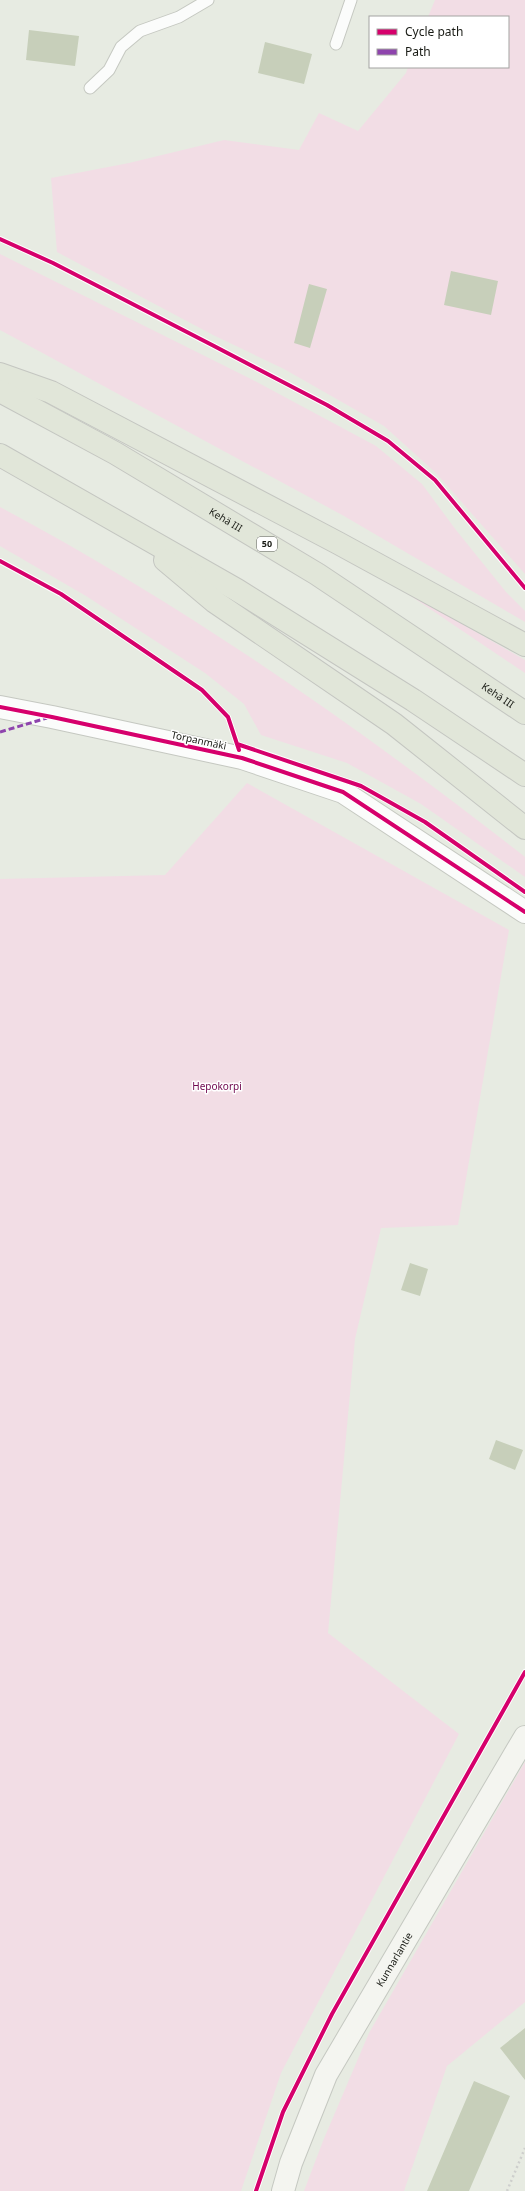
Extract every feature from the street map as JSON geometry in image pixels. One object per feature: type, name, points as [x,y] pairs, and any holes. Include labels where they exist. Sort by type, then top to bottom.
[{"type":"highway","points":[[0,374],[51,392],[338,543],[525,645]]},
{"type":"highway","name":"Kehä III","points":[[0,391],[115,453],[317,574],[525,712]]},
{"type":"highway","points":[[0,455],[118,521],[258,603],[413,700],[525,774]]},
{"type":"highway","points":[[118,521],[215,602],[394,724],[525,828]]},
{"type":"main road","name":"Kunnarlantie","points":[[283,2191],[291,2163],[326,2075],[525,1737]]},
{"type":"street","name":"Torpanmäki","points":[[0,707],[242,758],[343,792],[525,912]]},
{"type":"lane","points":[[90,88],[108,70],[121,47],[140,31],[179,17],[208,0]]},
{"type":"lane","points":[[336,44],[351,0]]},
{"type":"path","points":[[507,2191],[525,2148]]},
{"type":"green space","points":[[435,0],[525,0],[525,574],[436,473],[384,426],[284,369],[213,335],[57,252],[51,178],[129,163],[224,140],[299,150],[319,113],[358,131],[406,73],[408,68],[509,68],[509,16],[428,16]]},
{"type":"green space","points":[[0,254],[251,379],[376,446],[422,484],[456,530],[506,592],[525,611],[525,622],[344,516],[0,330]]},
{"type":"green space","points":[[0,507],[137,585],[204,627],[335,716],[400,762],[525,857],[525,877],[421,804],[347,763],[261,735],[244,704],[205,673],[86,596],[0,546]]},
{"type":"green space","points":[[396,586],[525,660],[525,673]]},
{"type":"green space","name":"Hepokorpi","points":[[247,783],[509,930],[458,1225],[381,1228],[355,1339],[328,1633],[459,1734],[281,2073],[241,2191],[0,2191],[0,879],[165,875]]},
{"type":"green space","points":[[525,1762],[525,2002],[447,2066],[404,2191],[304,2191],[323,2141],[369,2033]]},
{"type":"building","points":[[29,30],[79,36],[75,66],[26,60]]},
{"type":"building","points":[[265,42],[312,54],[304,84],[258,73]]},
{"type":"building","points":[[451,271],[498,281],[491,315],[444,305]]},
{"type":"building","points":[[309,284],[327,289],[310,348],[294,343]]},
{"type":"building","points":[[410,1263],[428,1269],[420,1296],[401,1290]]},
{"type":"building","points":[[496,1440],[523,1450],[515,1470],[489,1459]]},
{"type":"building","points":[[525,2028],[525,2080],[500,2048]]},
{"type":"building","points":[[474,2081],[510,2096],[469,2191],[427,2191]]},
{"type":"marked path","points":[[0,732],[47,718]]},
{"type":"cycle path","points":[[0,239],[53,263],[214,346],[327,405],[388,441],[435,480],[525,588]]},
{"type":"cycle path","points":[[0,561],[61,594],[202,690],[228,717],[239,750]]},
{"type":"cycle path","points":[[0,707],[242,758],[343,792],[525,912]]},
{"type":"cycle path","points":[[237,744],[361,786],[425,822],[525,892]]},
{"type":"cycle path","points":[[256,2191],[283,2112],[332,2014],[525,1672]]}]
